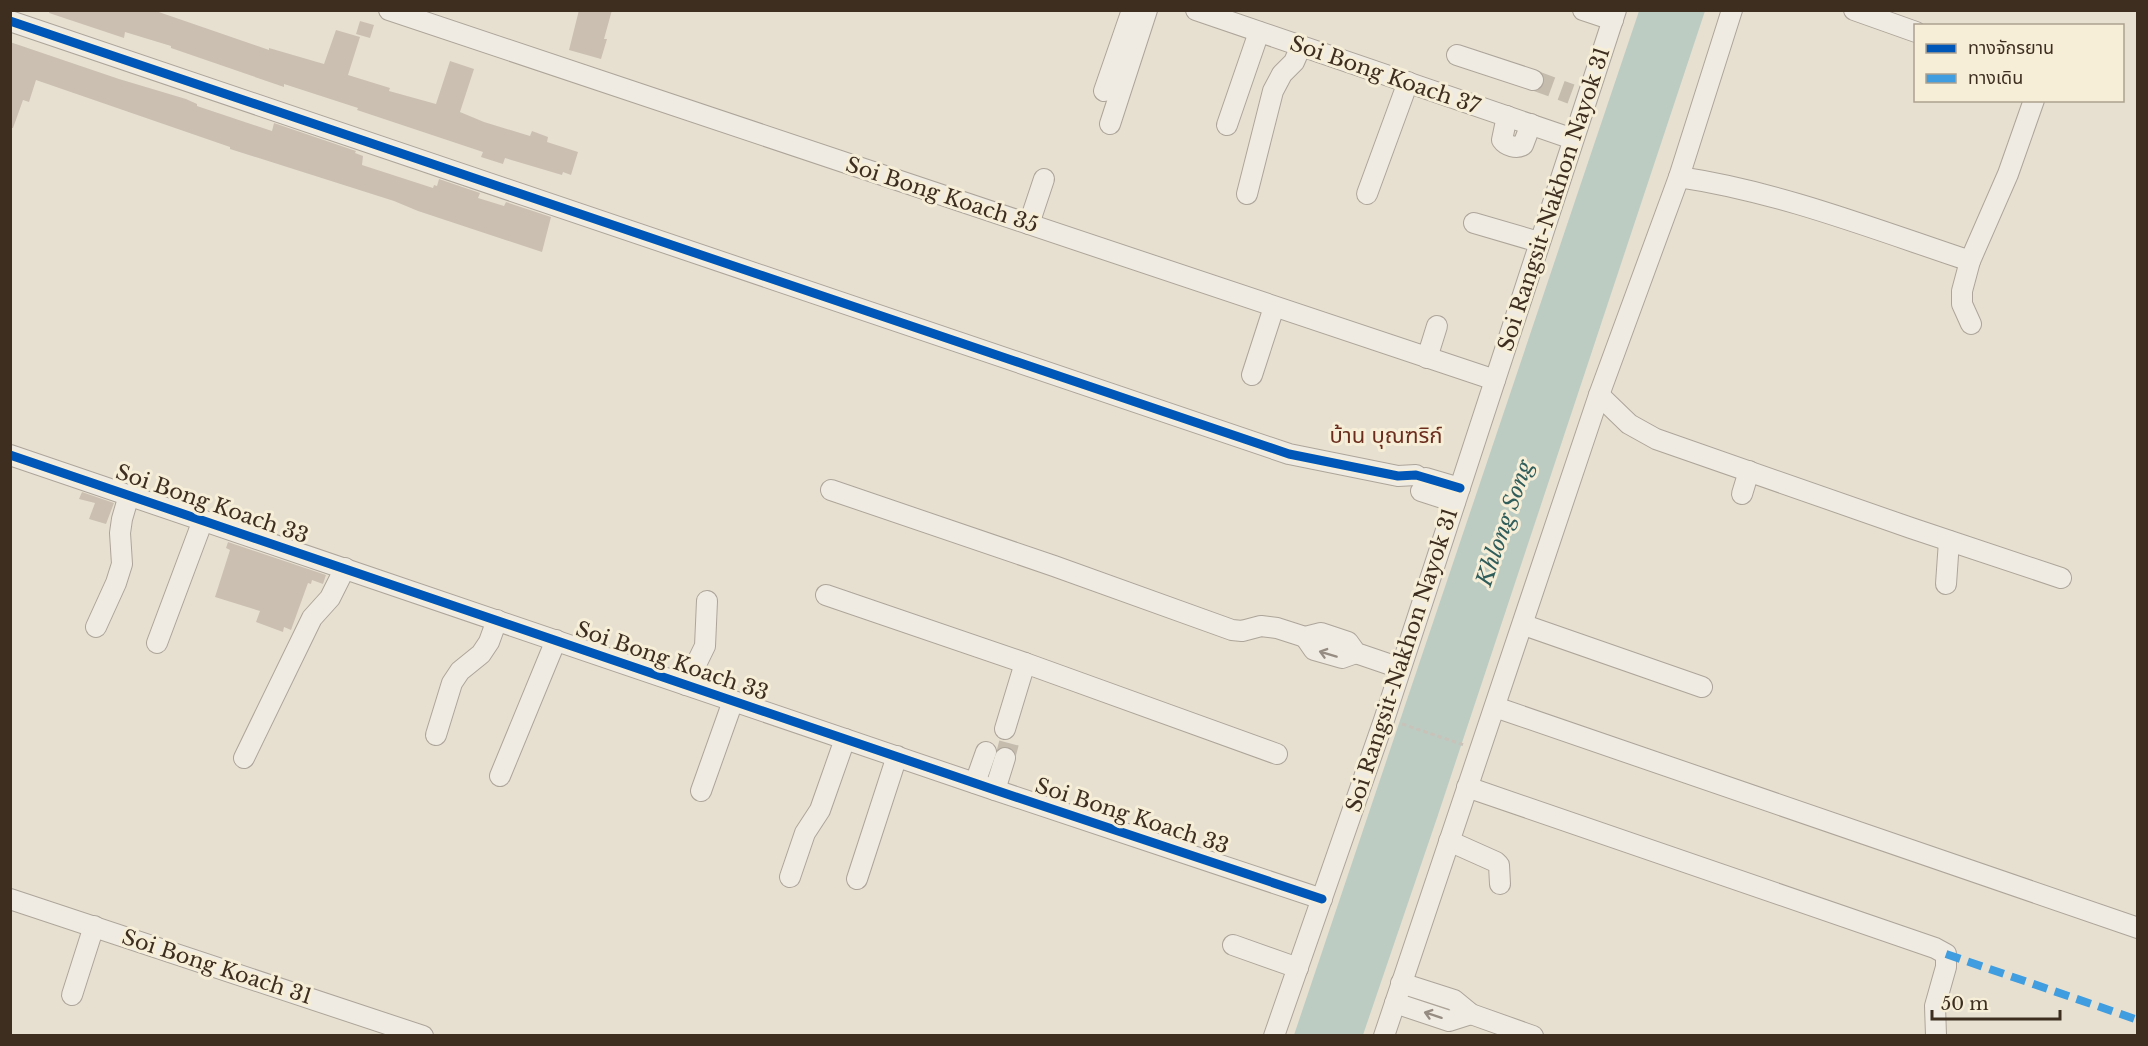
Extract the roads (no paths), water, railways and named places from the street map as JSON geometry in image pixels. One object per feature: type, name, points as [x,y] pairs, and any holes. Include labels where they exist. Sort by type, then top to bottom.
[{"type":"street","name":"Soi Bong Koach 35","points":[[389,10],[1495,380]]},
{"type":"street","points":[[1104,91],[1132,10]]},
{"type":"street","points":[[1110,124],[1147,10]]},
{"type":"street","name":"Soi Bong Koach 37","points":[[1196,10],[1573,139]]},
{"type":"street","points":[[1583,10],[1614,15]]},
{"type":"street","points":[[1384,1035],[1524,625],[1599,395],[1679,177],[1732,10]]},
{"type":"street","points":[[1854,10],[1914,31]]},
{"type":"street","name":"Soi Rangsit-Nakhon Nayok 31","points":[[1274,1035],[1400,668],[1495,380],[1573,139],[1579,97],[1614,15]]},
{"type":"street","points":[[10,21],[1288,454],[1415,482],[1457,495]]},
{"type":"street","points":[[1227,125],[1259,32]]},
{"type":"street","points":[[1247,194],[1273,91],[1282,74],[1294,62],[1301,46]]},
{"type":"street","points":[[1457,55],[1533,80]]},
{"type":"street","points":[[1367,194],[1408,82]]},
{"type":"street","points":[[1971,324],[1962,304],[1962,291],[1970,261],[2008,174],[2033,102]]},
{"type":"street","points":[[1508,116],[1502,140],[1514,147],[1523,145],[1531,124]]},
{"type":"street","points":[[1679,177],[1777,197],[1970,261]]},
{"type":"street","points":[[1029,224],[1044,179]]},
{"type":"street","points":[[1474,223],[1539,242]]},
{"type":"street","points":[[1252,375],[1274,306]]},
{"type":"street","points":[[1427,358],[1437,326]]},
{"type":"street","points":[[1599,395],[1629,424],[1656,439],[2061,578]]},
{"type":"street","name":"Soi Bong Koach 33","points":[[10,455],[1322,899]]},
{"type":"street","points":[[1742,494],[1749,471]]},
{"type":"street","points":[[831,490],[1232,630],[1277,628],[1305,637],[1321,633],[1347,642],[1356,653],[1400,668]]},
{"type":"street","points":[[96,627],[122,564],[121,526],[129,495]]},
{"type":"street","points":[[157,643],[203,520]]},
{"type":"street","points":[[1946,584],[1948,541]]},
{"type":"street","points":[[244,758],[312,618],[330,598],[345,568]]},
{"type":"street","points":[[826,595],[1025,663],[1277,754]]},
{"type":"street","points":[[686,685],[705,646],[707,601]]},
{"type":"street","points":[[436,735],[452,683],[460,671],[481,654],[489,642],[497,620]]},
{"type":"street","points":[[1524,625],[1702,687]]},
{"type":"street","points":[[500,776],[556,640]]},
{"type":"street","points":[[995,790],[999,744],[1025,663]]},
{"type":"street","points":[[701,791],[733,701]]},
{"type":"street","points":[[1495,707],[2138,928]]},
{"type":"street","points":[[790,877],[805,833],[820,810],[845,739]]},
{"type":"street","points":[[975,783],[999,744]]},
{"type":"street","points":[[857,879],[897,756]]},
{"type":"street","points":[[1467,787],[1935,948],[1946,954],[1946,967],[1935,1006],[1936,1035]]},
{"type":"street","points":[[1449,841],[1496,862],[1499,866],[1500,884]]},
{"type":"street","name":"Soi Bong Koach 31","points":[[10,899],[423,1035]]},
{"type":"street","points":[[72,995],[94,926]]},
{"type":"street","points":[[1233,945],[1298,968]]},
{"type":"street","points":[[1401,983],[1454,1000],[1471,1014],[1533,1035]]},
{"type":"street","points":[[1395,1003],[1449,1021],[1471,1014]]},
{"type":"water","name":"Khlong Song","points":[[1639,11],[1705,11],[1438,815],[1363,1035],[1294,1035]]},
{"type":"tunnel","points":[[1533,80],[1571,94]]},
{"type":"tunnel","points":[[1005,758],[1009,743]]},
{"type":"district","name":"บ้าน บุณฑริก์","points":[[1386,435]]}]
